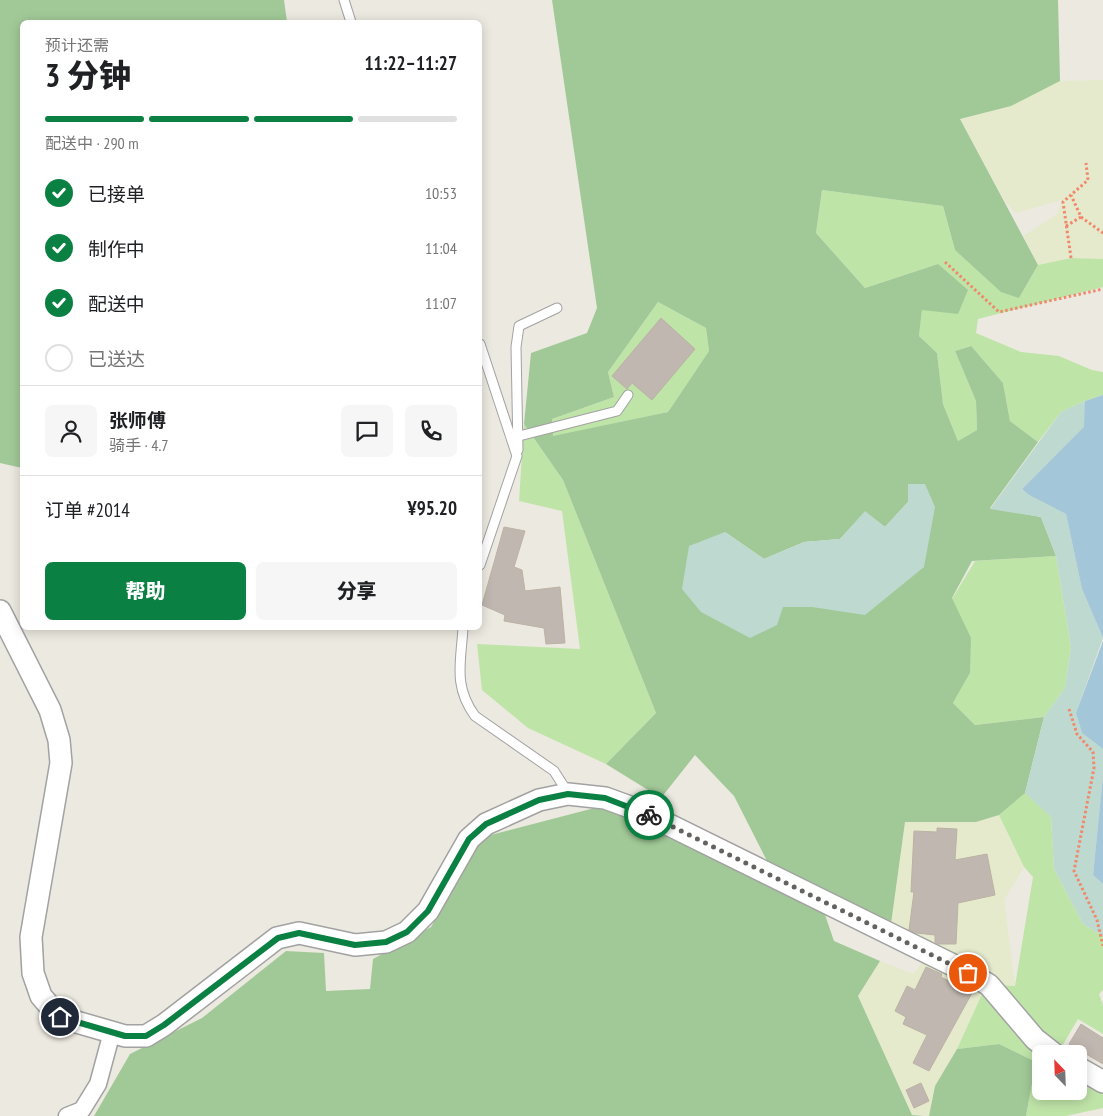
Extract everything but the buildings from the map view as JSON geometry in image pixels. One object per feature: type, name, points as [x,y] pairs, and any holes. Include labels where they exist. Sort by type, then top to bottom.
[{"type":"street","points":[[1,617],[50,710],[59,740],[61,764],[31,937],[33,974],[41,996],[60,1017],[125,1036],[146,1036],[164,1025],[278,938],[299,933],[355,945],[386,942],[407,932],[428,911],[469,839],[486,824],[539,800],[568,794],[605,798],[642,811],[968,973],[989,985],[1035,1039],[1043,1045]]},
{"type":"street","points":[[67,1116],[82,1110],[98,1084],[112,1032]]},
{"type":"street","points":[[1088,1073],[1103,1082]]},
{"type":"lane","points":[[344,0],[350,20]]},
{"type":"lane","points":[[482,559],[518,456],[516,347],[519,326],[557,308]]},
{"type":"lane","points":[[482,350],[518,456]]},
{"type":"lane","points":[[519,436],[617,411],[628,395]]},
{"type":"lane","points":[[463,630],[460,677],[463,695],[469,708],[475,716],[554,771],[568,794]]},
{"type":"path","points":[[1071,258],[1063,202],[1088,180],[1086,163]]},
{"type":"path","points":[[1071,195],[1081,217],[1103,233]]},
{"type":"path","points":[[1066,226],[1081,217]]},
{"type":"path","points":[[945,262],[999,312],[1103,289]]},
{"type":"path","points":[[1069,709],[1077,734],[1093,752],[1094,768],[1074,871],[1097,920],[1103,946]]},
{"type":"green space","points":[[0,0],[284,0],[287,20],[20,20],[20,468],[0,463]]},
{"type":"green space","points":[[552,0],[1058,0],[1060,81],[1011,106],[960,119],[1038,265],[1019,298],[1001,292],[955,250],[943,206],[822,190],[816,233],[865,288],[938,264],[968,290],[958,314],[922,310],[919,336],[937,353],[943,404],[958,441],[977,430],[976,401],[955,351],[971,346],[1003,383],[1010,421],[1038,442],[990,508],[1041,517],[1056,556],[972,561],[952,598],[971,638],[970,673],[953,703],[975,725],[1044,717],[1025,793],[999,815],[976,822],[905,822],[891,924],[767,861],[734,796],[695,755],[661,798],[606,764],[656,713],[563,480],[524,424],[531,353],[587,333],[597,308]],"holes":[[[658,302],[706,328],[709,351],[668,412],[553,436],[552,419],[614,397],[608,372]],[[908,484],[924,567],[812,607],[783,607],[725,532],[764,559],[804,542],[840,539],[865,512],[885,527],[908,502]]]},
{"type":"green space","points":[[1103,80],[1103,259],[1071,258],[1038,265],[1023,236],[1057,214],[1062,200],[1016,213],[1006,203],[960,119],[1011,106],[1060,81]]},
{"type":"green space","points":[[822,190],[943,206],[955,250],[1019,298],[1038,265],[1071,258],[1103,259],[1103,287],[978,319],[976,333],[1021,352],[1059,356],[1092,370],[1103,372],[1103,395],[1061,412],[1038,442],[1010,421],[1003,383],[970,346],[955,351],[976,401],[977,430],[958,441],[943,404],[937,353],[919,336],[922,310],[938,264],[865,288],[816,233]]},
{"type":"green space","points":[[658,302],[706,328],[709,351],[668,412],[553,437],[552,419],[614,397],[608,372]]},
{"type":"green space","points":[[524,424],[563,480],[656,713],[606,764],[528,728],[482,690],[477,644],[580,649],[562,511],[519,501]]},
{"type":"green space","points":[[1056,556],[1071,647],[1065,688],[1044,717],[975,725],[953,703],[970,673],[952,599],[975,561]]},
{"type":"green space","points":[[1025,792],[1051,817],[1054,869],[1083,924],[1103,936],[1103,990],[1099,994],[1103,1005],[1103,1034],[1078,1019],[1063,1045],[1058,1045],[996,985],[1015,986],[1033,877],[1024,867],[999,815]]},
{"type":"green space","points":[[606,805],[823,909],[834,941],[880,961],[858,996],[912,1115],[924,1116],[94,1116],[130,1054],[202,1018],[286,951],[324,953],[326,991],[370,989],[373,959],[431,927],[483,837]]},
{"type":"green space","points":[[999,815],[1024,867],[1004,900],[1015,986],[996,985],[891,924],[905,822],[976,822]]},
{"type":"green space","points":[[880,961],[914,974],[923,961],[983,992],[957,1049],[935,1086],[929,1116],[912,1115],[858,996]]},
{"type":"green space","points":[[983,992],[995,1001],[1032,1046],[1032,1060],[999,1044],[957,1049]]},
{"type":"green space","points":[[999,1044],[1032,1060],[1032,1084],[1026,1116],[929,1116],[935,1086],[957,1049]]},
{"type":"green space","points":[[1032,1084],[1032,1100],[1088,1100],[1088,1084],[1103,1093],[1103,1108],[1066,1116],[1026,1116]]},
{"type":"shaded area","points":[[1103,395],[1103,638],[1082,589],[1066,514],[1029,495],[1022,489],[1084,427],[1085,401]]},
{"type":"shaded area","points":[[1085,401],[1085,427],[1022,489],[1029,495],[1066,514],[1082,589],[1103,638],[1076,713],[1082,733],[1103,749],[1103,775],[1093,875],[1103,884],[1103,936],[1083,924],[1054,869],[1051,817],[1025,793],[1044,717],[1065,688],[1071,647],[1056,556],[1041,517],[990,509],[1061,412]]},
{"type":"shaded area","points":[[908,484],[925,484],[935,507],[924,567],[865,615],[812,607],[783,607],[777,625],[750,638],[701,612],[682,589],[689,546],[725,532],[764,559],[804,542],[840,539],[865,511],[885,527],[908,502]]},
{"type":"shaded area","points":[[1103,641],[1103,749],[1082,733],[1076,713]]},
{"type":"shaded area","points":[[1103,775],[1103,884],[1093,875]]},
{"type":"way so far","points":[[649,815],[968,973]]},
{"type":"route","points":[[60,1017],[125,1036],[146,1036],[164,1025],[278,938],[299,933],[355,945],[386,942],[407,932],[428,911],[469,839],[486,824],[539,800],[568,794],[605,798],[649,815]]}]
